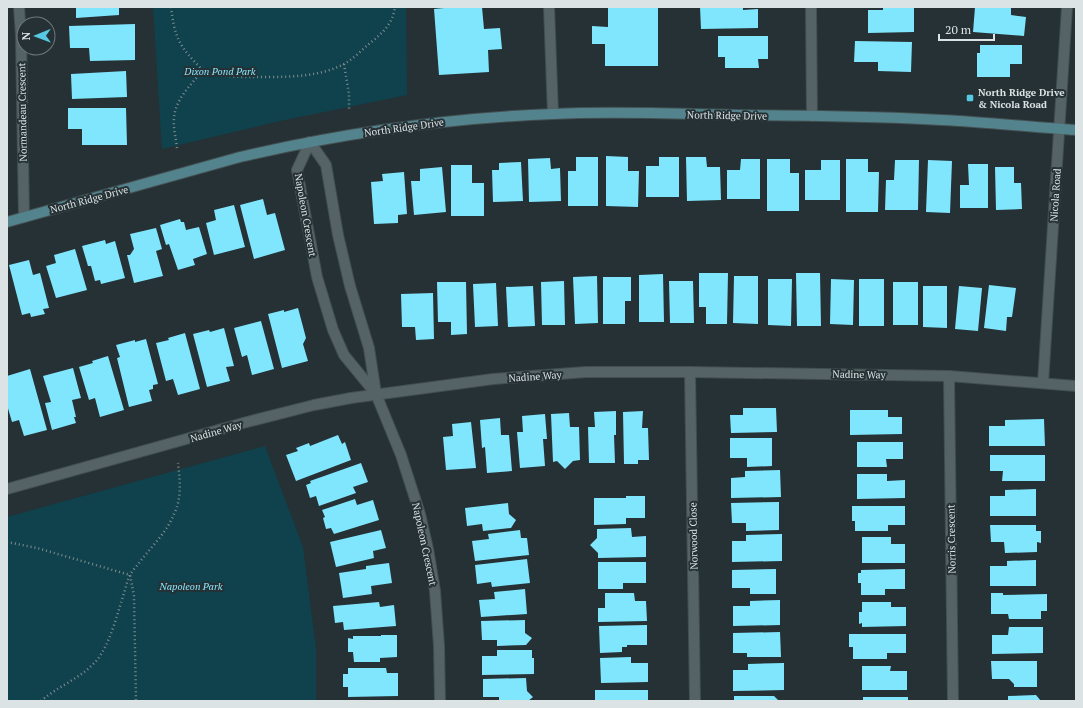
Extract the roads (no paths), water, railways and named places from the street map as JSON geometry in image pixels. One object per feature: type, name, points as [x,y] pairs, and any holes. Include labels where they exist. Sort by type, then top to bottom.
[{"type":"street","name":"Normandeau Crescent","points":[[19,7],[21,36],[24,217]]},
{"type":"street","points":[[549,7],[553,114]]},
{"type":"street","points":[[811,7],[812,116]]},
{"type":"street","name":"Nicola Road","points":[[1043,383],[1067,7]]},
{"type":"street","name":"North Ridge Drive","points":[[7,222],[240,157],[310,142],[426,123],[553,114],[602,113],[812,116],[941,120],[1076,130]]},
{"type":"street","name":"Napoleon Crescent","points":[[310,142],[297,170],[317,276],[333,330],[344,354],[376,394]]},
{"type":"street","name":"Napoleon Crescent","points":[[310,142],[326,165],[338,236],[350,286],[369,348],[376,394],[410,479],[420,514],[428,549],[438,619],[440,701]]},
{"type":"street","name":"Nadine Way","points":[[7,489],[247,422],[314,405],[376,394],[493,379],[586,372],[690,372],[949,376],[1076,386]]},
{"type":"street","name":"Norwood Close","points":[[690,372],[695,701]]},
{"type":"street","name":"Norris Crescent","points":[[949,376],[953,701]]},
{"type":"place","name":"North Ridge Drive & Nicola Road","points":[[970,98]]},
{"type":"park label","name":"Dixon Pond Park","points":[[220,71]]},
{"type":"park label","name":"Napoleon Park","points":[[191,586]]}]
